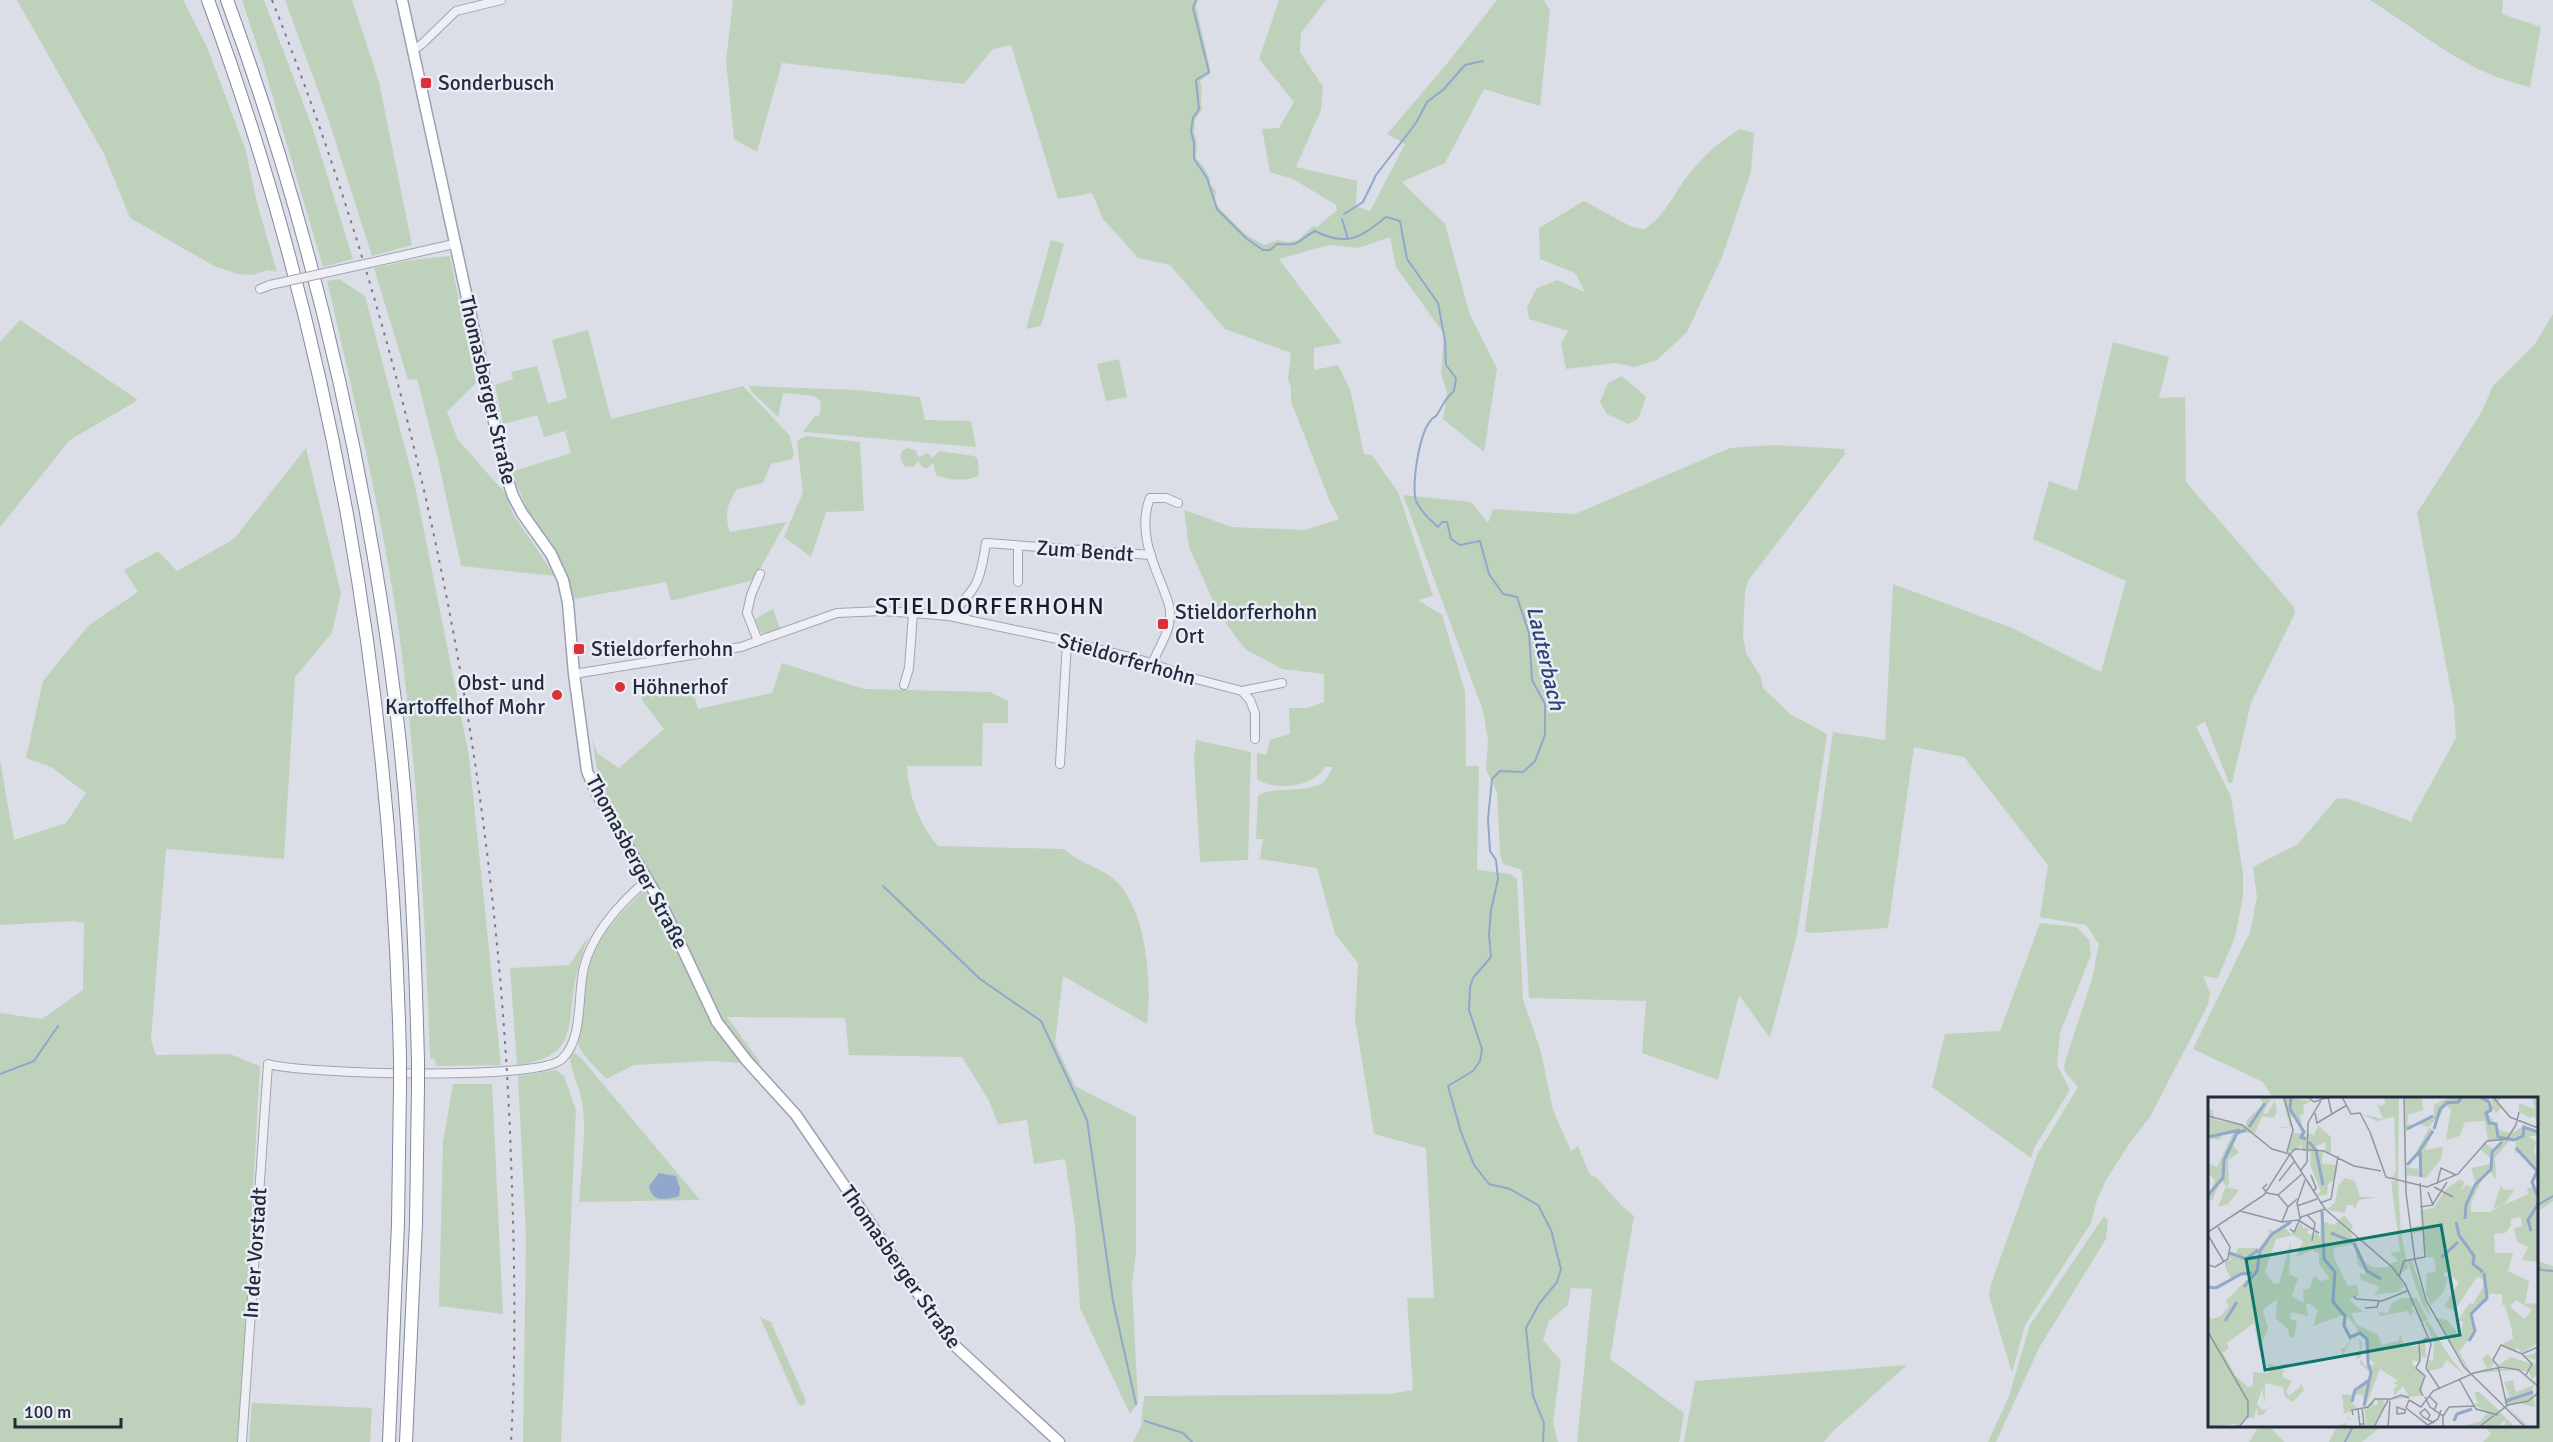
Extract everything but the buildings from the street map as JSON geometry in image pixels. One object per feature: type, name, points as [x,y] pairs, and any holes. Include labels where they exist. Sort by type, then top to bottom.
[{"type":"highway","points":[[208,0],[261,158],[321,380],[350,526],[378,711],[388,806],[398,978],[400,1059],[398,1223],[389,1442]]},
{"type":"highway","points":[[227,0],[279,154],[315,282],[368,522],[390,664],[405,803],[413,913],[418,1061],[416,1223],[406,1442]]},
{"type":"main road","name":"Thomasberger Straße","points":[[402,0],[487,395],[511,490],[522,513],[550,554],[563,580],[568,603],[574,674],[587,771],[596,792],[647,880],[683,948],[717,1022],[730,1041],[796,1115],[952,1343],[1059,1442]]},
{"type":"street","points":[[413,50],[456,11],[501,0]]},
{"type":"street","points":[[260,289],[454,244]]},
{"type":"street","points":[[1152,664],[1170,617],[1170,608],[1143,526],[1144,512],[1150,498],[1166,498],[1178,503]]},
{"type":"street","name":"Zum Bendt","points":[[949,616],[973,592],[978,583],[986,543],[1151,555]]},
{"type":"street","name":"Zum Bendt","points":[[1018,546],[1018,582]]},
{"type":"street","points":[[758,641],[747,613],[751,595],[760,574]]},
{"type":"street","name":"Stieldorferhohn","points":[[574,674],[741,647],[837,613],[881,611],[949,616],[1067,641],[1242,691]]},
{"type":"street","points":[[904,685],[909,668],[913,613]]},
{"type":"street","points":[[1060,764],[1067,641]]},
{"type":"street","points":[[1242,691],[1282,683]]},
{"type":"street","points":[[1242,691],[1250,700],[1255,713],[1255,739]]},
{"type":"street","name":"In der Vorstadt","points":[[243,1442],[267,1064],[298,1068],[430,1074],[549,1067],[561,1060],[572,1044],[584,968],[590,948],[600,930],[633,892],[647,880]]},
{"type":"green space","points":[[17,0],[183,0],[207,47],[246,151],[257,203],[277,272],[267,270],[253,275],[238,274],[214,266],[130,218],[104,154]]},
{"type":"green space","points":[[242,0],[264,0],[313,129],[353,259],[323,267]]},
{"type":"green space","points":[[285,0],[352,0],[379,82],[412,245],[372,256],[326,112]]},
{"type":"green space","points":[[733,0],[1199,0],[1196,6],[1211,73],[1200,81],[1202,109],[1195,120],[1196,158],[1204,167],[1210,178],[1210,184],[1216,191],[1215,201],[1219,208],[1245,234],[1264,245],[1277,240],[1289,242],[1298,240],[1313,226],[1317,227],[1337,210],[1336,205],[1293,179],[1270,172],[1262,129],[1279,128],[1294,102],[1259,59],[1279,0],[1326,0],[1301,33],[1300,52],[1323,87],[1321,110],[1296,167],[1357,181],[1356,206],[1370,211],[1405,144],[1387,134],[1497,0],[1544,0],[1550,11],[1540,106],[1484,89],[1445,163],[1402,182],[1445,224],[1470,315],[1497,369],[1484,452],[1443,419],[1447,393],[1441,373],[1444,334],[1396,267],[1390,237],[1359,248],[1329,245],[1279,259],[1342,343],[1314,348],[1314,370],[1338,365],[1350,389],[1364,454],[1372,455],[1398,492],[1433,596],[1418,600],[1442,615],[1465,691],[1466,766],[1479,766],[1477,870],[1511,874],[1517,879],[1523,999],[1541,1052],[1553,1110],[1571,1151],[1578,1146],[1590,1175],[1596,1177],[1634,1216],[1610,1359],[1684,1413],[1679,1442],[1577,1442],[1592,1289],[1571,1288],[1568,1305],[1549,1321],[1543,1340],[1561,1361],[1553,1423],[1558,1442],[1133,1442],[1141,1426],[1144,1396],[1390,1394],[1413,1390],[1407,1298],[1434,1298],[1426,1148],[1374,1134],[1355,1019],[1358,963],[1335,934],[1317,868],[1260,859],[1263,839],[1256,839],[1258,796],[1272,791],[1306,788],[1322,783],[1333,767],[1325,767],[1312,779],[1294,785],[1274,785],[1257,779],[1257,753],[1266,755],[1270,740],[1290,734],[1289,708],[1307,708],[1324,702],[1324,674],[1282,669],[1245,649],[1219,614],[1189,547],[1184,510],[1232,527],[1305,530],[1339,519],[1291,401],[1288,379],[1291,353],[1225,329],[1170,265],[1138,258],[1103,219],[1092,193],[1058,199],[1011,45],[993,49],[964,84],[782,63],[757,152],[734,139],[726,60]]},
{"type":"green space","points":[[2370,0],[2503,0],[2502,14],[2541,27],[2530,87],[2507,81],[2465,62]]},
{"type":"green space","points":[[1740,129],[1754,133],[1751,172],[1722,257],[1687,332],[1657,360],[1635,367],[1616,363],[1566,369],[1561,344],[1568,331],[1529,319],[1527,307],[1537,288],[1557,280],[1585,292],[1575,273],[1540,259],[1539,228],[1584,201],[1632,227],[1645,229],[1659,217],[1684,180],[1701,160],[1719,143]]},
{"type":"green space","points":[[1051,240],[1064,244],[1041,326],[1026,329]]},
{"type":"green space","points":[[450,256],[476,383],[447,412],[458,440],[505,493],[513,514],[555,576],[461,566],[439,464],[417,379],[408,380],[374,268],[412,260]]},
{"type":"green space","points":[[339,279],[365,296],[415,486],[469,756],[501,1065],[436,1066],[435,1060],[430,1058],[420,845],[406,685],[376,500],[327,281]]},
{"type":"green space","points":[[2553,314],[2553,1201],[2538,1211],[2538,1097],[2272,1097],[2263,1082],[2193,1049],[2250,932],[2257,897],[2253,867],[2298,844],[2336,799],[2346,798],[2413,822],[2412,818],[2456,738],[2454,707],[2417,513],[2481,413],[2493,386],[2535,344]]},
{"type":"green space","points":[[20,320],[138,400],[70,440],[0,527],[0,342]]},
{"type":"green space","points":[[588,330],[611,419],[743,386],[790,436],[794,454],[792,459],[771,464],[763,483],[737,489],[727,510],[730,532],[786,522],[754,580],[671,601],[666,582],[574,599],[557,554],[529,513],[511,472],[571,453],[565,432],[573,429],[544,437],[537,415],[503,424],[495,385],[513,379],[511,372],[537,366],[548,404],[567,398],[552,340]]},
{"type":"green space","points":[[2113,342],[2169,357],[2159,398],[2185,397],[2186,482],[2294,607],[2295,613],[2251,703],[2232,783],[2229,783],[2205,722],[2196,726],[2231,797],[2243,873],[2243,896],[2235,937],[2218,978],[2203,976],[2210,993],[2208,1005],[2150,1117],[2131,1141],[2106,1180],[2097,1200],[2091,1223],[2025,1325],[2012,1373],[1989,1296],[1991,1284],[2038,1153],[2078,1087],[2065,1072],[2064,1065],[2092,979],[2099,944],[2086,925],[2040,917],[2048,865],[1964,757],[1914,747],[1888,928],[1813,933],[1805,932],[1805,927],[1833,732],[1885,740],[1893,584],[2012,628],[2101,672],[2126,581],[2033,539],[2049,481],[2077,491]]},
{"type":"green space","points":[[1119,359],[1127,397],[1106,401],[1097,364]]},
{"type":"green space","points":[[1622,376],[1646,397],[1638,419],[1628,424],[1607,414],[1600,402],[1608,383]]},
{"type":"green space","points":[[749,386],[857,390],[920,397],[925,420],[971,421],[976,447],[803,432],[814,417],[820,415],[821,402],[815,396],[783,393],[778,417],[752,392]]},
{"type":"green space","points":[[806,436],[860,442],[864,511],[826,512],[811,557],[784,537],[803,492],[797,443]]},
{"type":"green space","points":[[1774,445],[1844,449],[1845,454],[1748,581],[1745,592],[1743,637],[1746,653],[1761,677],[1763,688],[1790,714],[1827,734],[1797,935],[1770,1038],[1739,995],[1718,1080],[1642,1053],[1646,1001],[1529,998],[1522,872],[1503,864],[1500,853],[1497,792],[1486,769],[1488,741],[1483,711],[1403,495],[1471,502],[1488,523],[1493,509],[1575,514],[1730,448]]},
{"type":"green space","points":[[306,448],[341,593],[332,633],[295,677],[284,859],[166,849],[151,1040],[156,1055],[230,1054],[260,1066],[239,1442],[0,1442],[0,1013],[42,1019],[83,990],[84,923],[73,921],[0,925],[0,760],[14,840],[66,823],[86,793],[51,767],[26,758],[43,681],[89,625],[138,592],[124,570],[158,551],[177,571],[234,539]]},
{"type":"green space","points":[[908,448],[915,450],[919,457],[927,453],[933,458],[939,451],[974,456],[978,459],[979,475],[970,479],[951,479],[936,475],[933,463],[927,468],[923,468],[918,461],[913,467],[904,466],[900,456],[902,451]]},
{"type":"green space","points":[[773,609],[780,628],[765,634],[760,632],[755,619]]},
{"type":"green space","points":[[782,663],[864,689],[990,692],[1008,701],[1008,723],[983,723],[982,766],[907,766],[912,798],[925,828],[938,846],[1064,849],[1112,878],[1128,896],[1141,931],[1148,970],[1147,1024],[1063,976],[1055,1043],[1075,1086],[1136,1117],[1136,1252],[1132,1284],[1138,1403],[1130,1414],[1080,1308],[1075,1225],[1065,1159],[1034,1164],[1027,1120],[998,1124],[989,1101],[962,1057],[849,1055],[845,1018],[727,1017],[760,1062],[757,1067],[728,1032],[601,791],[592,740],[598,754],[619,768],[664,729],[642,700],[642,693],[692,689],[698,709],[772,693]]},
{"type":"green space","points":[[1196,740],[1251,752],[1248,860],[1200,862],[1194,758]]},
{"type":"green space","points":[[642,892],[650,892],[719,1034],[742,1063],[711,1061],[634,1065],[606,1079],[580,1048],[577,1039],[578,1025],[585,986],[594,955],[616,919]]},
{"type":"green space","points":[[2040,923],[2077,927],[2089,940],[2091,955],[2060,1033],[2057,1065],[2070,1090],[2034,1148],[2031,1158],[1932,1087],[1945,1034],[2000,1031]]},
{"type":"green space","points":[[589,936],[576,975],[569,1027],[560,1048],[536,1061],[517,1065],[510,968],[569,965]]},
{"type":"green space","points":[[575,1053],[700,1200],[579,1202],[584,1120],[581,1095],[570,1055]]},
{"type":"green space","points":[[556,1070],[564,1076],[576,1110],[561,1442],[523,1442],[526,1236],[518,1076]]},
{"type":"green space","points":[[453,1084],[492,1084],[503,1314],[439,1306],[443,1142]]},
{"type":"green space","points":[[2104,1216],[2108,1220],[2106,1239],[2039,1348],[1996,1442],[1988,1442],[2009,1396],[2030,1325]]},
{"type":"green space","points":[[2538,1261],[2553,1266],[2553,1442],[2483,1442],[2491,1434],[2486,1427],[2538,1427]]},
{"type":"green space","points":[[760,1317],[771,1322],[806,1401],[803,1406],[798,1404]]},
{"type":"green space","points":[[1907,1365],[1831,1433],[1824,1442],[1684,1442],[1695,1381]]},
{"type":"green space","points":[[252,1403],[372,1408],[370,1442],[249,1442]]},
{"type":"green space","points":[[2258,1427],[2270,1427],[2284,1442],[2249,1442]]},
{"type":"green space","points":[[2336,1427],[2381,1427],[2362,1442],[2329,1442]]},
{"type":"water","points":[[659,1173],[676,1176],[680,1188],[679,1196],[660,1199],[653,1195],[649,1186]]},
{"type":"waterway","name":"Lauterbach","points":[[1196,0],[1193,8],[1209,72],[1196,80],[1199,109],[1193,118],[1191,131],[1194,159],[1207,178],[1217,209],[1247,239],[1263,250],[1270,250],[1277,244],[1299,242],[1315,231],[1336,239],[1353,238],[1369,230],[1386,217],[1400,221],[1407,259],[1438,303],[1445,341],[1446,365],[1456,378],[1454,391],[1431,420],[1423,435],[1416,468],[1416,501],[1424,514],[1438,527],[1442,522],[1447,522],[1451,539],[1460,545],[1480,541],[1489,574],[1503,594],[1517,597],[1529,633],[1532,680],[1545,704],[1545,735],[1535,761],[1523,772],[1500,771],[1492,779],[1488,819],[1490,851],[1496,860],[1498,879],[1491,910],[1489,935],[1491,957],[1473,978],[1470,987],[1469,1010],[1482,1049],[1480,1061],[1473,1071],[1448,1086],[1461,1132],[1474,1165],[1489,1184],[1510,1189],[1538,1205],[1551,1230],[1561,1269],[1557,1282],[1539,1304],[1526,1328],[1533,1396],[1544,1423],[1543,1442]]},
{"type":"waterway","points":[[1344,214],[1363,202],[1376,175],[1416,123],[1427,102],[1443,90],[1465,65],[1483,61]]},
{"type":"waterway","points":[[1342,219],[1348,239]]},
{"type":"waterway","points":[[883,886],[980,979],[1041,1021],[1087,1120],[1113,1301],[1136,1404]]},
{"type":"waterway","points":[[0,1074],[34,1061],[58,1026]]},
{"type":"waterway","points":[[2538,1205],[2553,1196]]},
{"type":"waterway","points":[[2538,1267],[2541,1270],[2553,1271]]},
{"type":"waterway","points":[[1145,1421],[1183,1433],[1192,1442]]},
{"type":"waterway","points":[[2345,1442],[2352,1427]]},
{"type":"railway","points":[[272,0],[323,136],[367,274],[406,414],[438,556],[465,699],[486,842],[501,987],[510,1131],[514,1287],[511,1442]]},
{"type":"place","name":"Sonderbusch","points":[[426,83]]},
{"type":"place","name":"Stieldorferhohn Ort","points":[[1163,624]]},
{"type":"place","name":"Stieldorferhohn","points":[[579,649]]},
{"type":"place","name":"Höhnerhof","points":[[620,687]]},
{"type":"place","name":"Obst- und Kartoffelhof Mohr","points":[[557,695]]},
{"type":"district","name":"STIELDORFERHOHN","points":[[990,606]]}]
